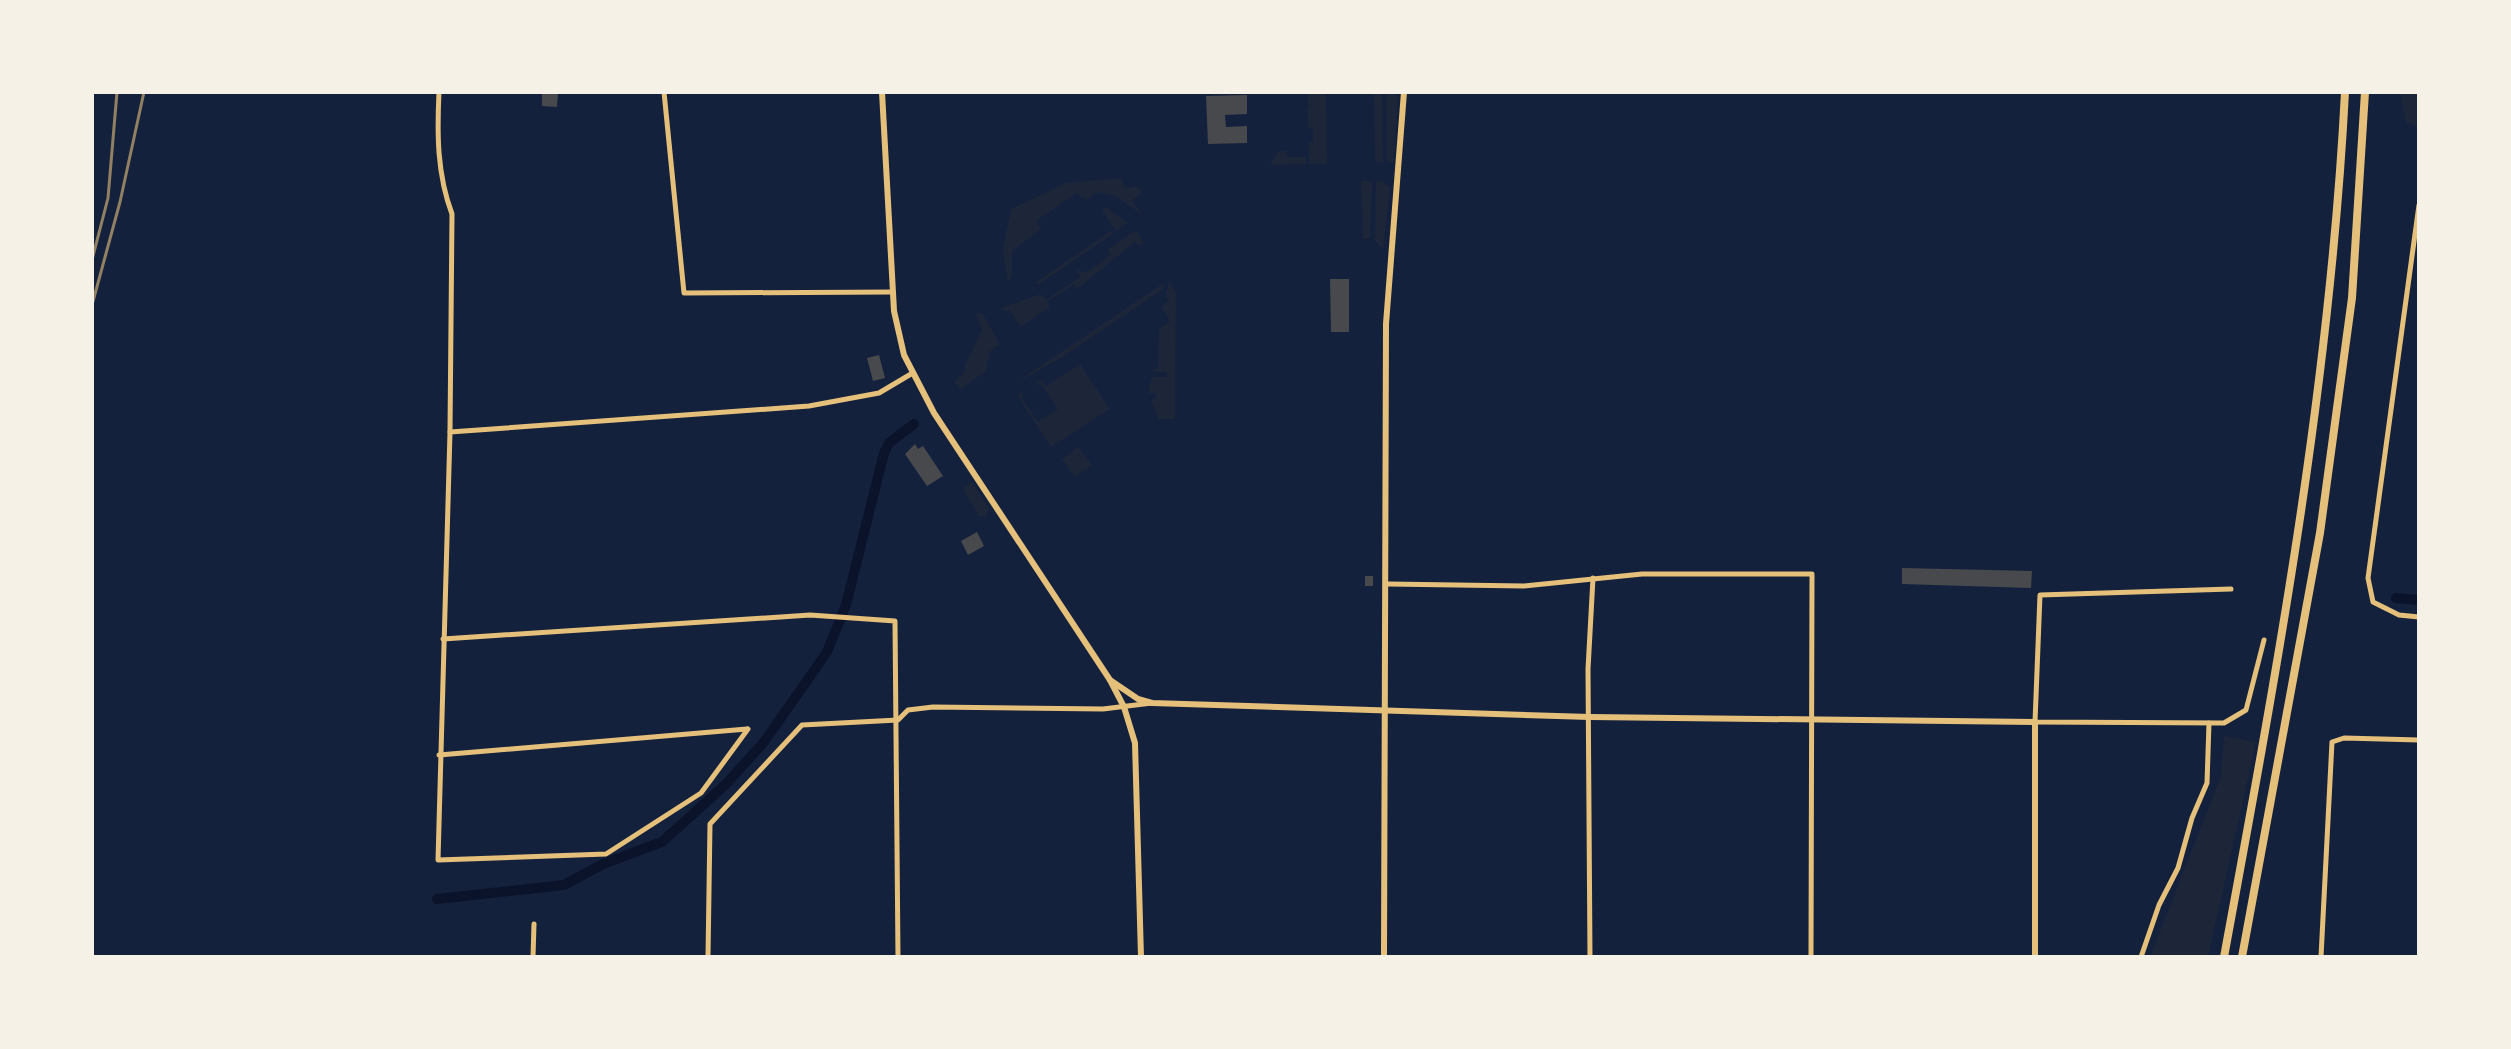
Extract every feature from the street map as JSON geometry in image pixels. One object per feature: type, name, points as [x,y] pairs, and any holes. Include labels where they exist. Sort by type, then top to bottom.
[{"type":"highway","points":[[2224,957],[2301,530],[2332,280],[2345,92]]},
{"type":"highway","points":[[2242,957],[2320,533],[2352,298],[2365,92]]},
{"type":"street","points":[[439,92],[438,150],[443,190],[452,214],[450,432],[439,755],[438,860],[606,854],[701,793],[748,729],[439,755]]},
{"type":"street","points":[[664,92],[684,293],[893,292]]},
{"type":"street","points":[[882,92],[893,292],[898,331],[911,374],[1110,680],[1124,707],[1135,743],[1141,957]]},
{"type":"street","points":[[1384,957],[1387,307],[1404,92]]},
{"type":"street","points":[[2419,205],[2368,578],[2373,602],[2399,615],[2419,617]]},
{"type":"street","points":[[450,432],[809,406],[879,393],[911,374]]},
{"type":"street","points":[[1388,584],[1524,586],[1642,574],[1812,574],[1811,957]]},
{"type":"street","points":[[1590,957],[1588,669],[1593,578]]},
{"type":"street","points":[[2035,957],[2035,722],[2040,595],[2231,589]]},
{"type":"street","points":[[443,639],[810,615],[895,621],[898,957]]},
{"type":"street","points":[[708,957],[710,824],[802,725],[898,720],[908,710],[933,707],[1124,707],[1152,703],[1590,717],[2224,723],[2246,710],[2264,640]]},
{"type":"street","points":[[1110,680],[1138,699],[1152,703]]},
{"type":"street","points":[[2141,957],[2159,905],[2178,868],[2192,818],[2210,773],[2209,723]]},
{"type":"street","points":[[2321,957],[2331,745],[2344,738],[2419,740]]},
{"type":"street","points":[[533,957],[534,924]]},
{"type":"shaded area","points":[[1308,92],[1326,93],[1327,164],[1309,164],[1309,142],[1313,142],[1313,128],[1308,127],[1308,107],[1313,106],[1308,105]]},
{"type":"shaded area","points":[[1386,92],[1398,96],[1394,162],[1387,162]]},
{"type":"shaded area","points":[[2400,92],[2419,92],[2419,128],[2406,122]]},
{"type":"shaded area","points":[[1374,93],[1382,93],[1383,162],[1375,162]]},
{"type":"shaded area","points":[[1278,151],[1286,151],[1287,157],[1306,157],[1306,164],[1270,165]]},
{"type":"shaded area","points":[[1121,178],[1125,189],[1137,186],[1142,192],[1132,201],[1143,215],[1115,196],[1098,192],[1086,200],[1077,193],[1036,221],[1041,229],[1012,251],[1012,276],[1008,282],[1003,250],[1011,209],[1066,183]]},
{"type":"shaded area","points":[[1361,181],[1372,181],[1370,238],[1363,239]]},
{"type":"shaded area","points":[[1376,181],[1384,182],[1390,188],[1383,249],[1375,240]]},
{"type":"shaded area","points":[[1106,207],[1128,223],[1116,231],[1102,210]]},
{"type":"shaded area","points":[[1112,230],[1114,233],[1038,285],[1036,282]]},
{"type":"shaded area","points":[[1136,230],[1144,243],[1139,246],[1135,242],[1077,289],[1074,284],[1047,302],[1050,307],[1021,327],[1009,310],[1001,308],[1041,294],[1046,300],[1080,277],[1077,269],[1085,273],[1111,255],[1108,249]]},
{"type":"shaded area","points":[[1169,281],[1176,292],[1175,419],[1158,419],[1151,400],[1157,397],[1155,392],[1148,394],[1152,377],[1167,377],[1167,372],[1149,371],[1158,368],[1159,329],[1170,321],[1161,306],[1169,301],[1166,296]]},
{"type":"shaded area","points":[[1164,283],[1163,289],[1064,356],[1009,387]]},
{"type":"shaded area","points":[[982,313],[1000,344],[990,351],[986,371],[961,389],[954,382],[966,370],[964,367],[982,330],[976,314]]},
{"type":"shaded area","points":[[1080,364],[1110,409],[1051,447],[1017,395],[1023,392],[1022,398],[1038,422],[1058,409],[1040,383],[1030,387],[1041,380],[1046,386]]},
{"type":"shaded area","points":[[1078,447],[1092,465],[1075,477],[1062,459]]},
{"type":"shaded area","points":[[972,482],[989,509],[986,517],[979,516],[963,488]]},
{"type":"shaded area","points":[[2224,736],[2256,742],[2208,957],[2150,957],[2221,776]]},
{"type":"building","points":[[542,92],[558,92],[557,107],[542,106]]},
{"type":"building","points":[[1247,95],[1247,114],[1225,115],[1226,127],[1247,126],[1247,143],[1208,144],[1206,96]]},
{"type":"building","points":[[1330,279],[1349,279],[1349,332],[1331,332]]},
{"type":"building","points":[[879,355],[885,378],[873,381],[867,358]]},
{"type":"building","points":[[915,444],[918,449],[923,446],[943,476],[927,486],[905,454]]},
{"type":"building","points":[[977,532],[984,546],[968,555],[961,541]]},
{"type":"building","points":[[1902,568],[2032,571],[2031,588],[1902,584]]},
{"type":"building","points":[[1365,576],[1373,576],[1373,586],[1365,586]]},
{"type":"waterway","points":[[437,899],[564,885],[603,864],[662,842],[726,784],[764,742],[827,652],[846,605],[884,453],[889,443],[914,424]]},
{"type":"waterway","points":[[2396,598],[2419,600]]},
{"type":"railway","points":[[92,260],[108,198],[117,92]]},
{"type":"railway","points":[[92,305],[120,202],[144,92]]}]
